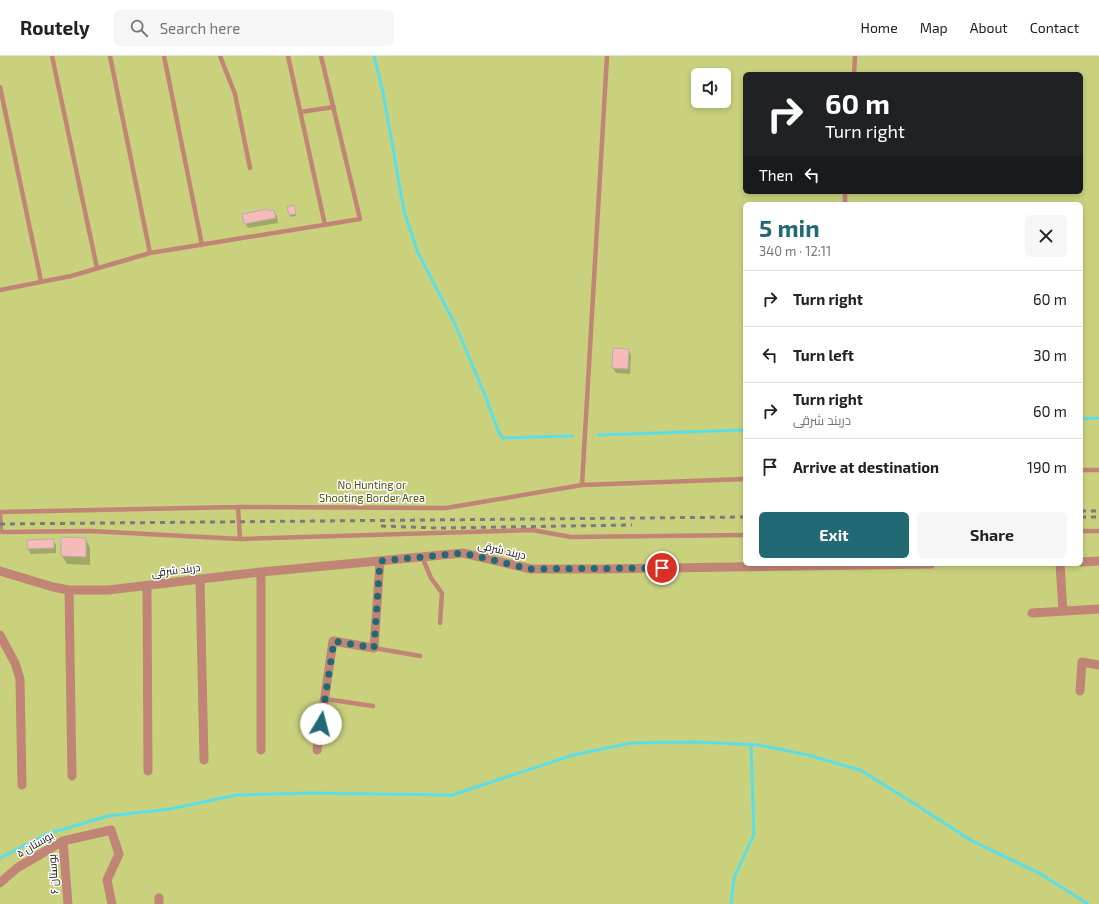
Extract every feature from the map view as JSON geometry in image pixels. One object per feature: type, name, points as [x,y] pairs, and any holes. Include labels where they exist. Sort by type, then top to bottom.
[{"type":"street","name":"دربند شرقی","points":[[0,571],[53,588],[69,590],[108,590],[261,572],[463,553],[530,569],[601,570],[821,566]]},
{"type":"street","points":[[317,750],[334,641],[374,648],[380,561]]},
{"type":"street","points":[[1083,562],[1099,561]]},
{"type":"street","points":[[1060,566],[1063,611]]},
{"type":"street","points":[[261,572],[261,750]]},
{"type":"street","points":[[200,580],[204,760]]},
{"type":"street","points":[[147,586],[148,771]]},
{"type":"street","points":[[69,590],[72,776]]},
{"type":"street","points":[[1032,613],[1099,609]]},
{"type":"street","points":[[0,635],[15,663],[20,679],[22,785]]},
{"type":"street","points":[[1080,691],[1082,662],[1099,665]]},
{"type":"street","name":"بوستان ۵","points":[[0,883],[17,868],[63,841],[111,830],[119,854],[107,880],[112,904]]},
{"type":"street","name":"بوستان ۶","points":[[63,841],[68,904]]},
{"type":"lane","points":[[52,56],[97,268]]},
{"type":"lane","points":[[110,56],[150,253]]},
{"type":"lane","points":[[164,56],[202,245]]},
{"type":"lane","points":[[220,56],[235,94],[250,168]]},
{"type":"lane","points":[[288,56],[325,226]]},
{"type":"lane","points":[[0,290],[71,276],[150,253],[325,226],[360,219],[321,56]]},
{"type":"lane","points":[[582,485],[607,56]]},
{"type":"lane","points":[[854,72],[855,56]]},
{"type":"lane","points":[[0,88],[41,281]]},
{"type":"lane","points":[[300,112],[334,107]]},
{"type":"lane","points":[[1083,470],[1099,470]]},
{"type":"lane","points":[[743,479],[582,485],[446,508],[238,507],[0,512],[1,532],[90,531],[240,540],[532,530],[571,537],[743,535]]},
{"type":"lane","points":[[238,507],[240,540]]},
{"type":"lane","points":[[1083,531],[1099,531]]},
{"type":"lane","points":[[422,557],[431,578],[442,593],[440,623]]},
{"type":"lane","points":[[374,648],[420,656]]},
{"type":"lane","points":[[325,699],[373,706]]},
{"type":"green space","name":"No Hunting or Shooting Border Area","points":[[0,56],[1099,56],[1099,904],[0,904]]},
{"type":"building","points":[[294,205],[296,214],[289,215],[287,207]]},
{"type":"building","points":[[267,209],[268,211],[274,210],[276,218],[244,224],[242,214]]},
{"type":"building","points":[[613,348],[629,349],[628,369],[612,368]]},
{"type":"building","points":[[61,537],[86,538],[86,557],[61,556]]},
{"type":"building","points":[[54,539],[54,548],[27,549],[27,540]]},
{"type":"waterway","points":[[374,56],[383,92],[404,211],[418,253],[455,324],[499,433],[503,438],[572,436]]},
{"type":"waterway","points":[[1083,419],[1099,418]]},
{"type":"waterway","points":[[598,435],[743,430]]},
{"type":"waterway","points":[[0,858],[47,834],[108,816],[170,809],[237,795],[309,793],[452,795],[573,755],[631,743],[695,742],[759,745],[808,755],[860,770],[972,841],[1039,873],[1088,904]]},
{"type":"waterway","points":[[731,904],[734,878],[754,834],[751,745]]},
{"type":"railway","points":[[1083,511],[1099,511]]},
{"type":"railway","points":[[0,524],[743,517]]},
{"type":"railway","points":[[1083,517],[1099,517]]},
{"type":"railway","points":[[381,526],[438,528],[632,525]]},
{"type":"route","points":[[321,724],[334,641],[374,648],[380,561],[463,553],[530,569],[601,570],[662,568]]}]
